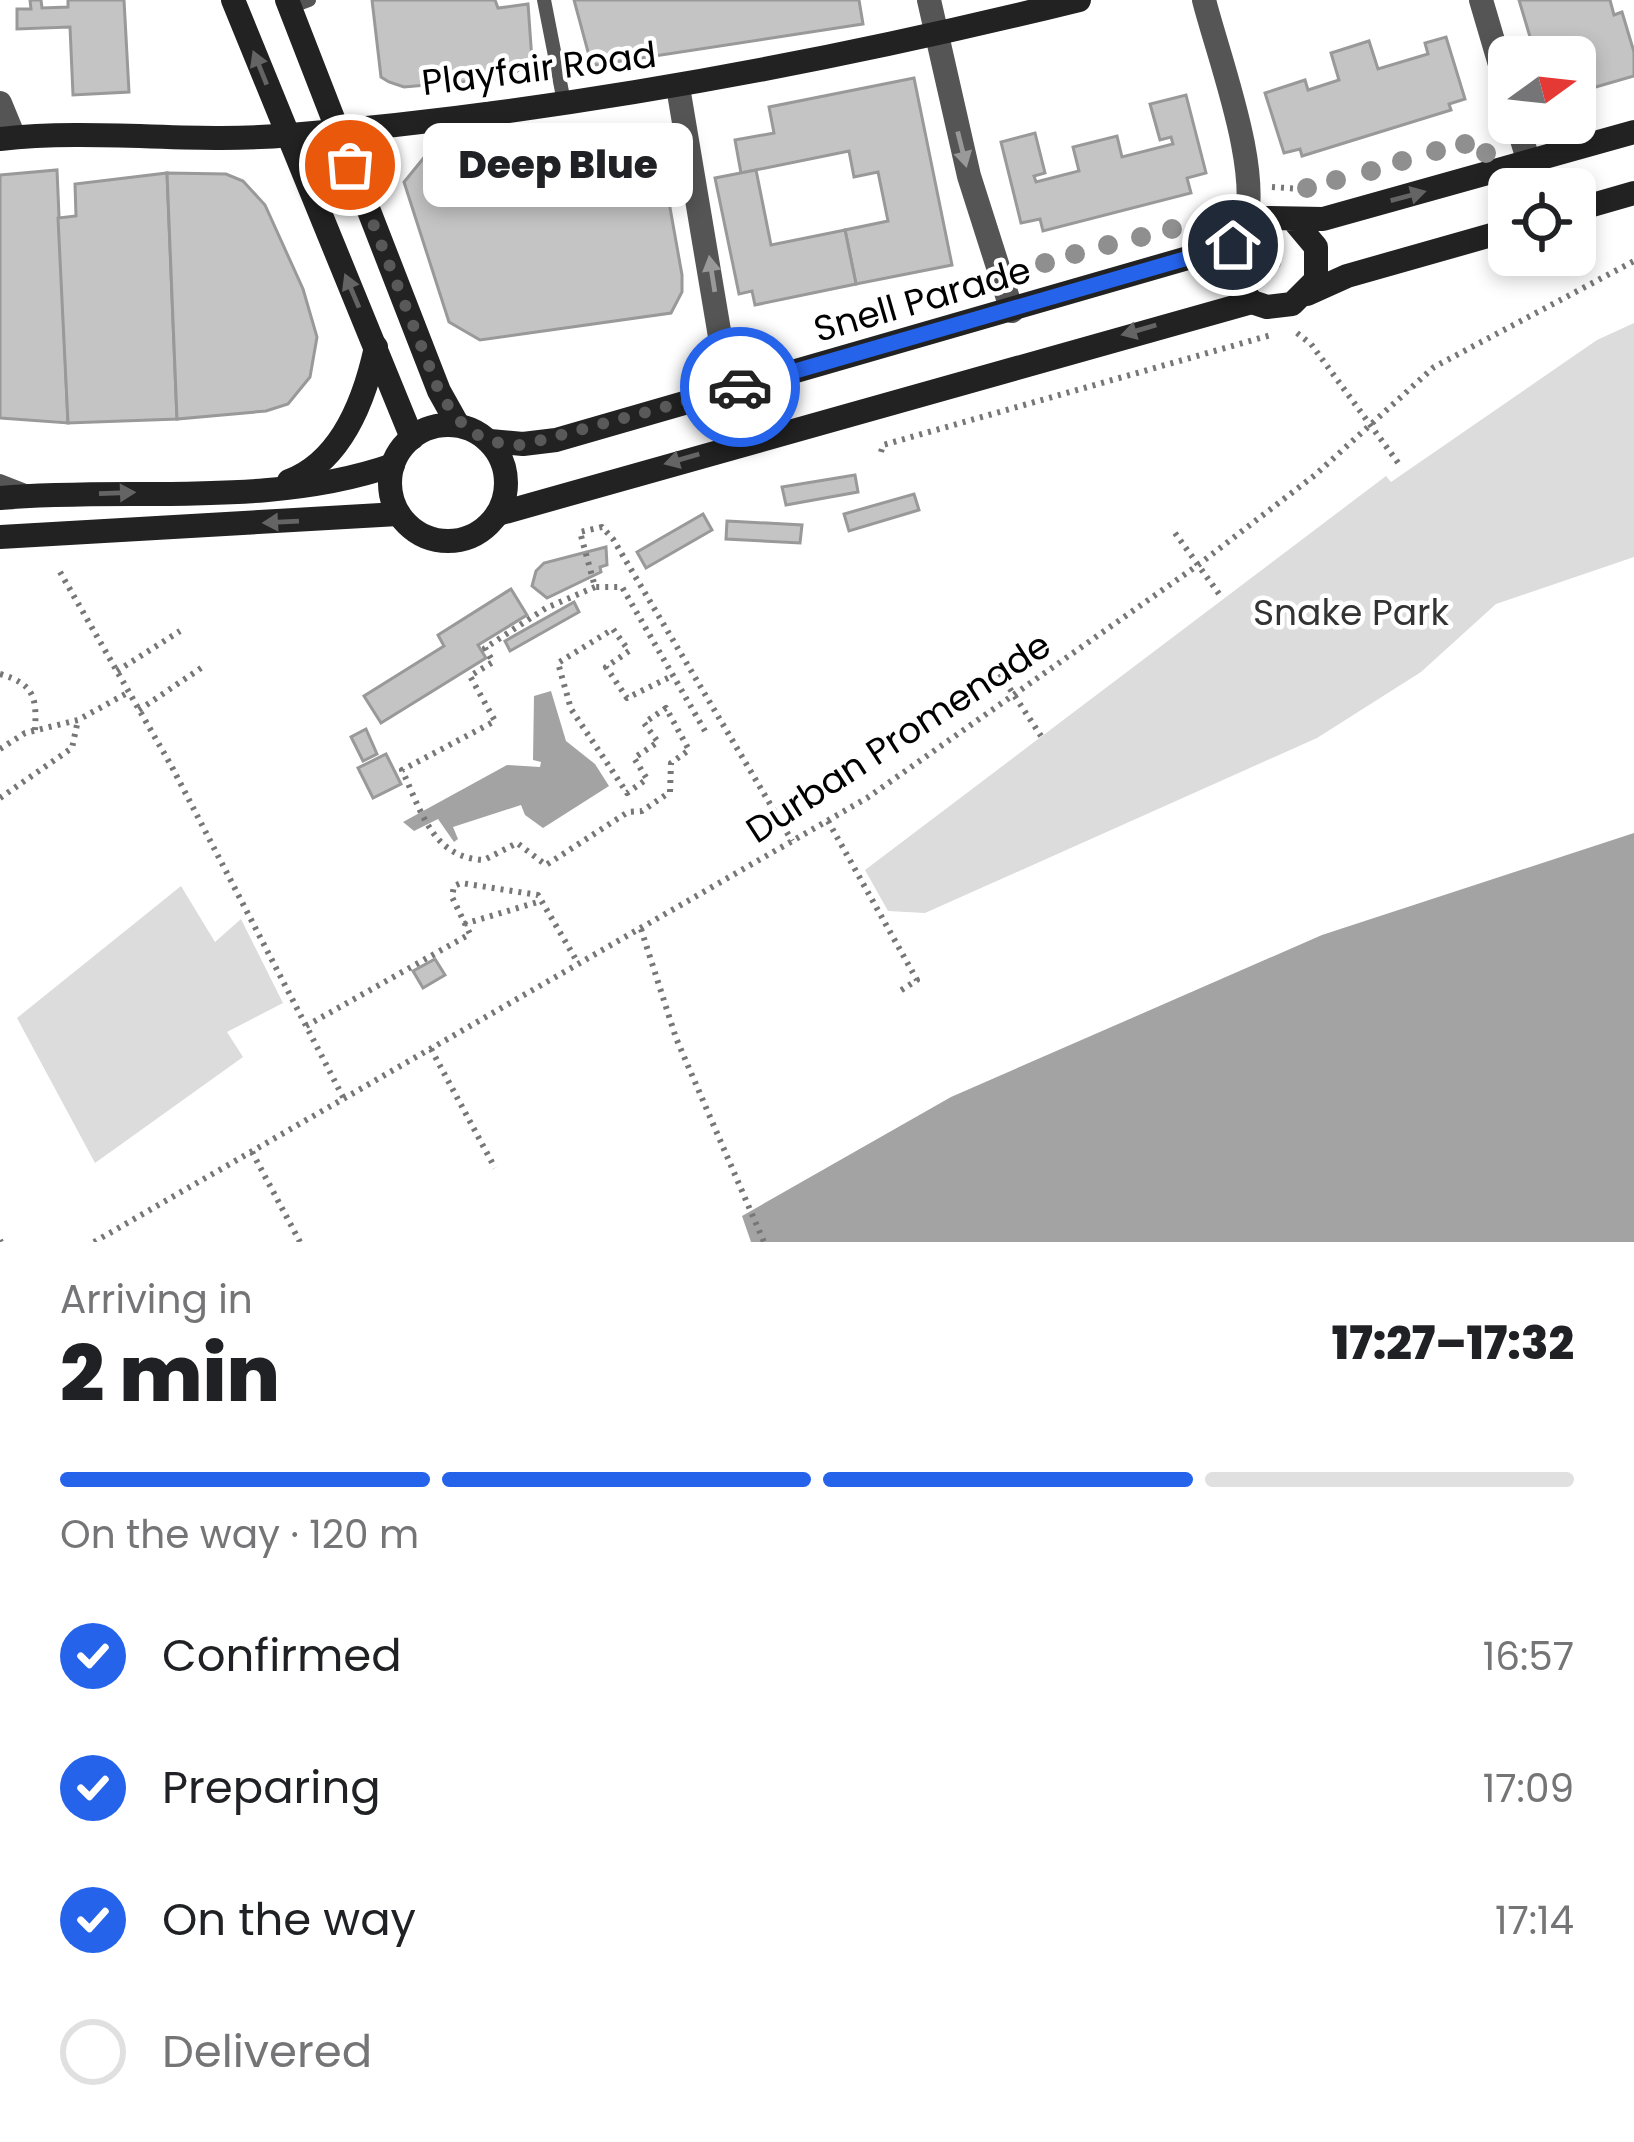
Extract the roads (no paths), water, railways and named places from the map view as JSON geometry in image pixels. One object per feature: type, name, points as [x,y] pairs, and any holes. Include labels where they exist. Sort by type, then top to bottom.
[{"type":"main road","points":[[233,0],[412,438]]},
{"type":"main road","name":"Playfair Road","points":[[7,138],[286,136],[564,102],[678,87],[935,35],[1079,0]]},
{"type":"main road","points":[[296,2],[336,130],[439,391],[458,424],[490,441],[503,464],[506,489],[498,514],[481,531],[460,540],[436,540],[414,531],[398,514],[389,479],[412,438],[425,428],[458,424]]},
{"type":"main road","points":[[1252,302],[1232,277],[1239,237],[1268,218],[1323,219],[1634,132]]},
{"type":"main road","points":[[1596,204],[1634,193]]},
{"type":"main road","points":[[1287,220],[1316,247],[1316,280],[1307,294]]},
{"type":"main road","points":[[498,514],[1252,302],[1280,307],[1347,276],[1488,236]]},
{"type":"main road","name":"Snell Parade","points":[[490,441],[523,445],[556,440],[1012,311],[1239,237]]},
{"type":"main road","points":[[270,488],[298,478],[342,436],[367,386],[376,347]]},
{"type":"main road","points":[[0,498],[270,488],[345,479],[394,465]]},
{"type":"main road","points":[[0,537],[398,514]]},
{"type":"street","points":[[928,0],[968,176],[1012,311]]},
{"type":"street","points":[[1204,0],[1249,173],[1262,201],[1287,220]]},
{"type":"street","points":[[1481,0],[1492,36]]},
{"type":"street","points":[[678,87],[729,390]]},
{"type":"street","points":[[0,103],[7,138]]},
{"type":"street","points":[[1523,144],[1529,164]]},
{"type":"street","points":[[1239,237],[1251,206],[1249,173]]},
{"type":"lane","points":[[544,0],[564,102]]},
{"type":"lane","points":[[0,481],[33,495]]},
{"type":"place","name":"Deep Blue","points":[[350,165]]},
{"type":"park label","name":"Snake Park","points":[[1351,612]]}]
